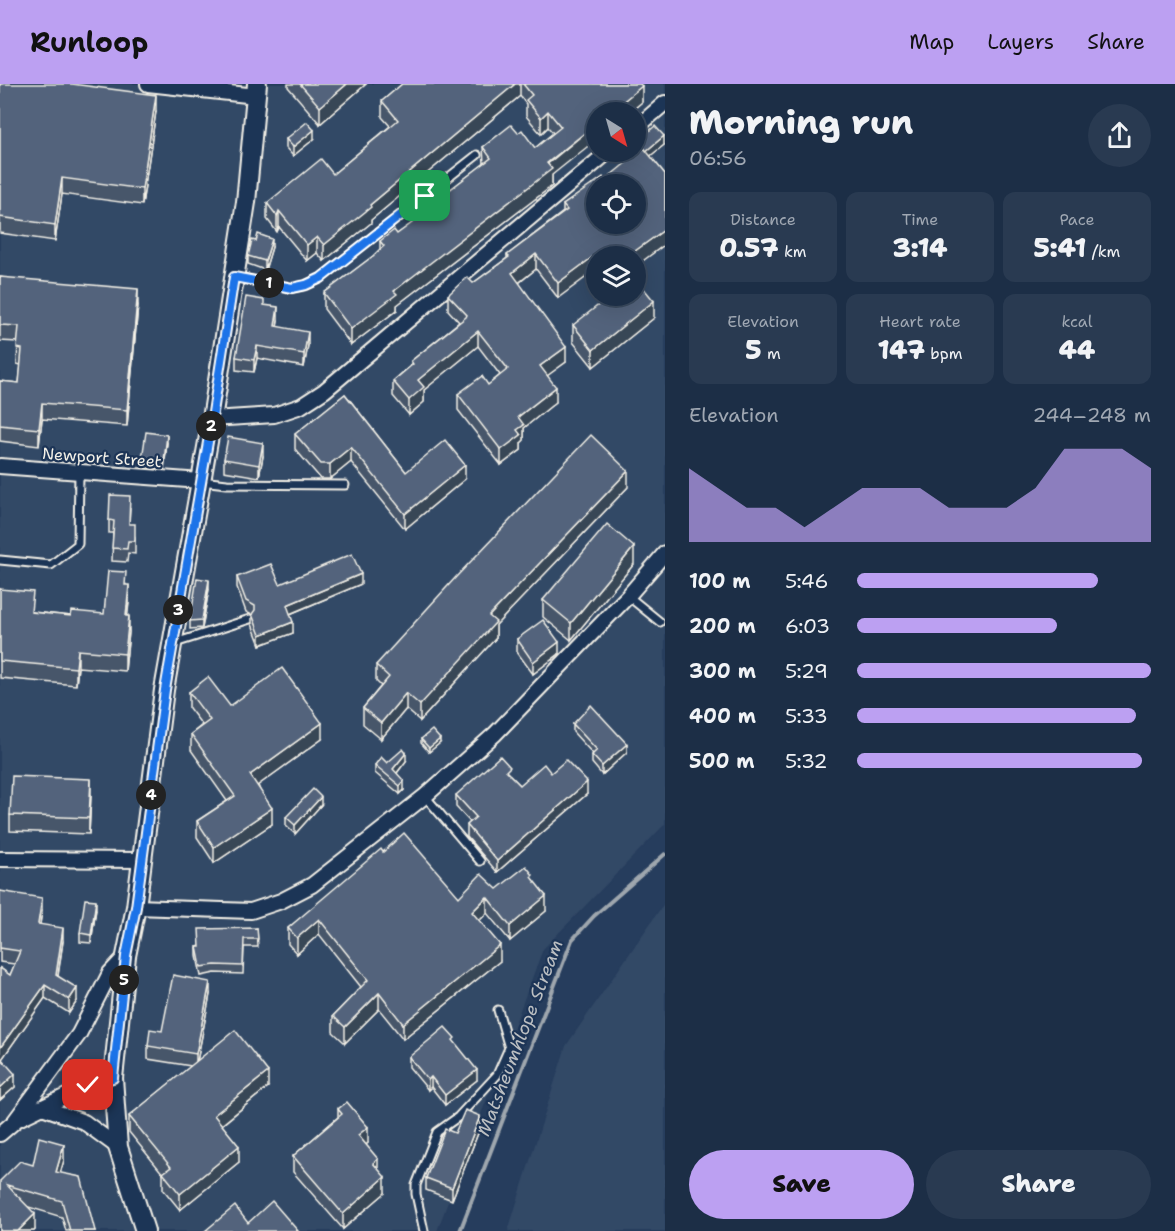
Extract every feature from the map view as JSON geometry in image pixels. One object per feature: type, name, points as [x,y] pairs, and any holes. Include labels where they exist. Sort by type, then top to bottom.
[{"type":"street","points":[[145,1231],[118,1148],[113,1078],[126,956],[136,907],[172,644],[212,419],[246,202],[257,90],[148,84]]},
{"type":"street","points":[[646,119],[665,103]]},
{"type":"street","points":[[212,419],[274,415],[301,406],[324,391],[596,162]]},
{"type":"street","name":"Newport Street","points":[[0,466],[201,481]]},
{"type":"street","points":[[136,907],[251,911],[281,901],[312,885],[425,796],[495,734],[628,596],[665,553]]},
{"type":"street","points":[[0,859],[142,860]]},
{"type":"street","points":[[14,1122],[79,1034],[110,973],[126,956]]},
{"type":"street","points":[[0,1134],[14,1122],[42,1107],[88,1085],[113,1078]]},
{"type":"street","points":[[42,1107],[84,1122],[118,1148]]},
{"type":"lane","points":[[234,277],[292,288],[321,278],[477,154]]},
{"type":"lane","points":[[0,560],[51,565],[78,544],[79,472]]},
{"type":"lane","points":[[201,481],[226,484],[345,485]]},
{"type":"lane","points":[[628,596],[660,622]]},
{"type":"lane","points":[[172,644],[250,619]]},
{"type":"lane","points":[[425,796],[480,861]]},
{"type":"lane","points":[[424,1231],[416,1185],[437,1132],[458,1117],[497,1075],[509,1048],[498,1010]]},
{"type":"shaded area","points":[[0,84],[665,84],[665,824],[543,949],[437,1231],[0,1231]]},
{"type":"shaded area","points":[[665,902],[665,1231],[508,1231],[566,1046]]},
{"type":"building","points":[[0,84],[72,84],[156,95],[142,189],[62,178],[55,225],[0,217]]},
{"type":"building","points":[[300,84],[347,84],[320,107]]},
{"type":"building","points":[[402,84],[515,84],[324,245],[317,237],[307,245],[279,211],[277,216],[267,203],[321,159],[333,174],[398,120],[382,101]]},
{"type":"building","points":[[523,84],[640,84],[642,86],[622,102],[586,102],[586,132],[547,163],[552,169],[394,291],[397,294],[351,329],[324,293],[384,246],[380,241],[394,230],[397,234],[420,217],[414,209],[444,186],[448,191],[491,158],[483,147],[511,125],[518,133],[522,130],[535,148],[561,127],[548,111],[541,118],[526,100],[532,95]]},
{"type":"building","points":[[307,122],[314,130],[293,147],[286,139]]},
{"type":"building","points":[[655,126],[664,136],[646,151],[646,134]]},
{"type":"building","points":[[646,150],[665,174],[665,232],[664,230],[642,246],[586,246],[586,262],[558,283],[536,254],[512,273],[566,347],[540,366],[556,387],[518,417],[524,425],[517,430],[521,435],[501,450],[458,394],[482,376],[488,385],[508,369],[478,331],[418,380],[424,387],[409,400],[393,381],[413,364],[411,361],[466,317],[467,315],[448,295],[467,277],[473,283],[509,257],[507,255],[567,210],[563,205],[586,189],[586,234],[646,234],[646,174],[612,174],[627,162],[646,162]]},
{"type":"building","points":[[258,234],[272,239],[265,261],[248,256],[252,240],[256,241]]},
{"type":"building","points":[[0,277],[138,289],[127,410],[42,403],[39,429],[0,425],[0,381],[19,383],[22,349],[17,348],[19,326],[0,325]]},
{"type":"building","points":[[646,291],[654,301],[593,350],[573,325],[597,306],[646,306]]},
{"type":"building","points":[[246,297],[264,300],[264,305],[278,307],[275,326],[308,332],[304,354],[257,346],[254,360],[236,357]]},
{"type":"building","points":[[345,394],[406,472],[445,440],[465,465],[405,514],[351,447],[330,464],[321,464],[295,434]]},
{"type":"building","points":[[146,432],[167,435],[164,461],[142,459]]},
{"type":"building","points":[[591,435],[628,471],[489,616],[496,622],[420,705],[406,693],[381,723],[363,708],[389,677],[376,665]]},
{"type":"building","points":[[228,437],[263,443],[259,465],[224,459]]},
{"type":"building","points":[[110,495],[130,496],[129,524],[135,524],[135,541],[128,541],[127,549],[112,548],[114,521],[109,520]]},
{"type":"building","points":[[607,524],[634,547],[571,623],[543,600]]},
{"type":"building","points":[[352,554],[361,574],[287,605],[293,622],[260,635],[252,614],[255,606],[246,601],[237,577],[271,564],[280,584]]},
{"type":"building","points":[[108,571],[126,572],[125,585],[129,585],[125,654],[78,650],[76,668],[0,661],[0,589],[33,592],[31,612],[71,616],[72,611],[104,614]]},
{"type":"building","points":[[197,578],[209,580],[202,620],[190,621]]},
{"type":"building","points":[[543,620],[559,642],[533,662],[517,639]]},
{"type":"building","points":[[282,668],[322,723],[250,775],[272,808],[214,847],[197,821],[235,796],[191,734],[210,720],[189,692],[208,677],[230,706]]},
{"type":"building","points":[[591,705],[627,744],[602,766],[592,755],[597,750],[573,724]]},
{"type":"building","points":[[432,730],[440,739],[429,748],[421,739]]},
{"type":"building","points":[[403,749],[406,753],[393,769],[404,781],[400,786],[375,765],[381,757],[387,763]]},
{"type":"building","points":[[500,756],[510,767],[506,771],[520,785],[544,764],[551,773],[566,760],[587,782],[497,861],[467,825],[476,817],[456,795]]},
{"type":"building","points":[[12,776],[91,779],[89,818],[10,815]]},
{"type":"building","points":[[313,789],[321,797],[295,825],[286,817]]},
{"type":"building","points":[[404,833],[459,897],[481,874],[497,889],[526,866],[533,875],[531,877],[546,896],[510,926],[487,897],[472,912],[500,945],[403,1024],[379,993],[345,1027],[333,1016],[368,980],[319,919],[297,938],[288,928],[381,849],[383,852]]},
{"type":"building","points":[[0,891],[42,898],[38,924],[63,928],[56,975],[77,988],[69,1000],[45,985],[0,1048],[0,968],[10,975],[20,951],[0,948]]},
{"type":"building","points":[[85,899],[96,900],[91,935],[80,933]]},
{"type":"building","points":[[257,928],[258,939],[244,939],[243,966],[201,967],[197,947],[200,947],[199,929]]},
{"type":"building","points":[[173,975],[210,982],[196,1054],[148,1046],[150,1029],[162,1031]]},
{"type":"building","points":[[445,1027],[477,1070],[445,1095],[431,1077],[428,1080],[409,1057]]},
{"type":"building","points":[[235,1030],[268,1072],[214,1115],[239,1146],[180,1194],[163,1173],[171,1167],[129,1116]]},
{"type":"building","points":[[0,1057],[15,1074],[0,1088]]},
{"type":"building","points":[[347,1102],[368,1127],[358,1135],[378,1159],[373,1163],[385,1177],[343,1214],[293,1156],[342,1114],[338,1109]]},
{"type":"building","points":[[465,1110],[480,1116],[452,1188],[426,1178],[445,1129],[455,1133]]},
{"type":"building","points":[[39,1137],[64,1144],[56,1172],[81,1177],[95,1231],[70,1231],[62,1201],[7,1185],[35,1214],[18,1231],[0,1231],[0,1181],[20,1161],[33,1165]]},
{"type":"building","points":[[272,1201],[298,1231],[205,1231],[235,1206],[248,1223]]},
{"type":"waterway","name":"Matsheumhlope Stream","points":[[460,1231],[572,940],[594,916],[665,854]]},
{"type":"route","points":[[88,1085],[113,1078],[126,956],[136,907],[165,690],[234,277],[292,288],[306,285],[321,278],[425,196]]}]
